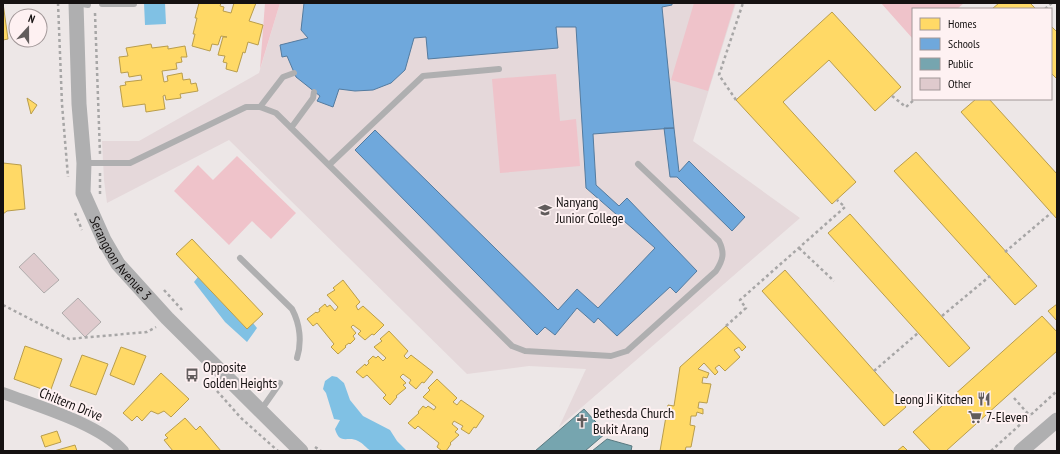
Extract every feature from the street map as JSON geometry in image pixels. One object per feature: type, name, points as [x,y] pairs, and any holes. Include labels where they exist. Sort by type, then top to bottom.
[{"type":"street","name":"Serangoon Avenue 3","points":[[80,4],[79,104],[84,163],[83,193],[104,240],[118,264],[167,318],[260,411],[306,447]]},
{"type":"street","name":"Chiltern Drive","points":[[3,393],[98,431],[116,443],[123,451]]},
{"type":"street","points":[[1021,451],[1057,420]]},
{"type":"lane","points":[[102,4],[134,4]]},
{"type":"lane","points":[[329,165],[423,76],[499,69]]},
{"type":"lane","points":[[260,107],[283,77],[294,73]]},
{"type":"lane","points":[[291,128],[313,98],[314,92]]},
{"type":"lane","points":[[84,163],[130,163],[246,107],[260,107],[276,113],[512,346],[525,351],[611,356],[627,351],[716,271],[723,260],[723,250],[720,241],[638,164]]},
{"type":"lane","points":[[240,258],[292,309],[297,319],[301,346],[297,358]]},
{"type":"lane","points":[[260,411],[280,383]]},
{"type":"path","points":[[58,3],[62,104]]},
{"type":"path","points":[[736,100],[719,75],[743,3]]},
{"type":"path","points":[[95,12],[101,199]]},
{"type":"path","points":[[892,96],[906,108],[914,100]]},
{"type":"path","points":[[726,326],[746,308],[740,300],[845,207],[837,200]]},
{"type":"path","points":[[1005,252],[1051,213]]},
{"type":"path","points":[[799,248],[834,281]]},
{"type":"path","points":[[942,316],[990,276]]},
{"type":"path","points":[[163,290],[185,313]]},
{"type":"path","points":[[3,305],[69,340],[147,332],[167,318]]},
{"type":"path","points":[[874,371],[918,334]]},
{"type":"path","points":[[992,451],[1057,391]]},
{"type":"path","points":[[1014,398],[1030,416]]},
{"type":"path","points":[[306,447],[321,451]]},
{"type":"shaded area","points":[[265,3],[280,3],[260,69]]},
{"type":"shaded area","name":"Nanyang Junior College","points":[[280,3],[736,3],[693,141],[800,218],[559,427],[586,369],[529,366],[467,374],[229,140],[107,203],[102,141],[139,141],[259,73]]},
{"type":"shaded area","points":[[694,3],[735,3],[708,91],[671,80]]},
{"type":"shaded area","points":[[881,3],[964,3],[958,8],[912,8],[912,38]]},
{"type":"shaded area","points":[[556,74],[560,121],[576,119],[580,166],[500,173],[492,79]]},
{"type":"shaded area","points":[[237,156],[296,213],[271,239],[252,221],[229,245],[174,191],[198,165],[213,180]]},
{"type":"water","points":[[144,3],[165,3],[166,24],[145,25]]},
{"type":"water","points":[[198,277],[247,329],[253,323],[257,328],[247,342],[225,322],[194,282]]},
{"type":"water","points":[[332,376],[337,377],[344,383],[350,400],[363,416],[390,430],[397,441],[407,451],[371,451],[354,439],[342,439],[339,437],[335,429],[340,420],[334,419],[326,393],[323,389],[325,381]]},
{"type":"building: Homes","points":[[3,3],[8,39],[3,40]]},
{"type":"building: Homes","points":[[199,3],[221,3],[220,6],[224,7],[223,11],[231,13],[234,3],[256,3],[249,21],[263,25],[258,45],[248,42],[245,53],[243,52],[237,72],[226,69],[227,63],[223,62],[225,56],[218,55],[223,37],[227,37],[221,36],[218,45],[212,44],[210,51],[192,46],[197,18],[195,18]]},
{"type":"building: Homes","points":[[999,3],[1030,3],[1035,8],[993,8]]},
{"type":"building: Homes","points":[[832,12],[901,87],[875,111],[829,60],[783,102],[856,182],[832,204],[736,100]]},
{"type":"building: Homes","points":[[1052,27],[1057,32],[1057,79],[1052,74]]},
{"type":"building: Homes","points":[[151,44],[152,48],[168,46],[168,49],[185,46],[187,57],[181,57],[182,62],[176,63],[177,69],[162,71],[164,82],[168,81],[167,76],[182,73],[183,80],[190,79],[191,84],[196,83],[198,91],[180,94],[181,98],[166,100],[165,95],[163,96],[165,109],[146,112],[145,104],[123,107],[120,86],[126,85],[125,82],[142,80],[141,75],[129,77],[128,72],[121,73],[119,57],[128,56],[126,48]]},
{"type":"building: Homes","points":[[27,98],[37,105],[31,114]]},
{"type":"building: Homes","points":[[975,100],[990,100],[1057,174],[1057,219],[961,112]]},
{"type":"building: Homes","points":[[916,152],[1037,286],[1015,305],[894,171]]},
{"type":"building: Homes","points":[[3,163],[21,165],[25,209],[7,211],[3,214]]},
{"type":"building: Homes","points":[[850,214],[970,348],[949,367],[828,233]]},
{"type":"building: Homes","points":[[192,239],[263,314],[247,329],[176,254]]},
{"type":"building: Homes","points":[[785,270],[906,407],[884,426],[762,291]]},
{"type":"building: Homes","points":[[343,280],[360,302],[356,306],[358,310],[363,306],[384,325],[374,335],[372,334],[365,340],[358,334],[361,331],[353,325],[351,327],[356,333],[353,336],[355,339],[350,344],[349,343],[345,346],[346,347],[338,354],[331,347],[334,344],[317,323],[313,326],[307,319],[316,312],[317,313],[320,311],[319,309],[325,304],[327,307],[330,305],[335,311],[338,307],[327,295],[335,290],[333,288]]},
{"type":"building: Homes","points":[[1057,304],[1057,321],[1048,311]]},
{"type":"building: Homes","points":[[1042,316],[1057,332],[1057,351],[946,451],[931,451],[913,432]]},
{"type":"building: Homes","points":[[726,326],[746,347],[742,351],[739,347],[734,350],[740,357],[725,371],[719,365],[715,368],[718,372],[715,375],[704,363],[698,369],[709,373],[707,378],[703,377],[702,383],[711,384],[707,403],[699,402],[698,408],[703,409],[703,414],[697,412],[696,416],[691,416],[690,425],[695,426],[691,447],[686,447],[685,451],[660,451],[668,405],[674,406],[680,367]]},
{"type":"building: Homes","points":[[389,331],[408,351],[404,356],[407,359],[411,355],[433,372],[424,383],[422,382],[416,389],[409,383],[411,380],[403,374],[400,377],[406,383],[403,385],[406,388],[396,396],[397,397],[390,405],[383,398],[386,395],[367,375],[363,378],[356,372],[365,364],[366,366],[369,363],[368,361],[373,356],[376,358],[378,356],[383,361],[386,358],[374,347],[382,341],[380,339]]},
{"type":"building: Homes","points":[[25,346],[62,359],[50,392],[14,379]]},
{"type":"building: Homes","points":[[121,347],[146,356],[134,385],[110,375]]},
{"type":"building: Homes","points":[[82,355],[108,364],[96,395],[70,386]]},
{"type":"building: Homes","points":[[161,373],[189,399],[171,417],[164,411],[158,414],[151,411],[142,421],[137,416],[132,421],[123,413]]},
{"type":"building: Homes","points":[[437,379],[457,398],[453,402],[457,405],[461,400],[484,416],[476,428],[474,427],[469,434],[461,429],[463,426],[454,421],[452,424],[458,429],[455,432],[459,435],[450,443],[451,444],[446,451],[442,451],[437,447],[439,443],[418,426],[415,429],[408,423],[419,413],[418,412],[423,406],[426,408],[428,406],[434,410],[436,407],[423,397],[430,390],[428,388]]},
{"type":"building: Homes","points":[[185,418],[196,430],[200,426],[221,451],[173,451],[164,440],[168,438],[165,435]]},
{"type":"building: Homes","points":[[57,431],[61,442],[45,447],[41,436]]},
{"type":"building: Homes","points":[[75,445],[77,451],[54,451]]},
{"type":"building: Homes","points":[[903,446],[908,451],[897,451]]},
{"type":"building: Schools","points":[[304,3],[672,3],[672,5],[662,7],[674,128],[593,134],[596,185],[619,206],[627,198],[697,271],[676,293],[670,287],[617,336],[598,318],[594,323],[577,308],[555,335],[545,327],[537,335],[355,150],[375,130],[558,310],[577,289],[598,308],[655,248],[586,188],[576,27],[556,27],[558,48],[428,59],[426,37],[414,38],[405,70],[391,83],[373,90],[355,91],[339,89],[333,107],[317,101],[320,96],[296,77],[287,56],[282,57],[280,45],[308,38],[301,30]]},
{"type":"building: Schools","points":[[664,128],[674,128],[679,172],[689,161],[745,217],[732,231],[677,177],[670,177]]},
{"type":"building: Public","name":"Bethesda Church Bukit Arang","points":[[584,409],[606,433],[585,451],[535,451]]},
{"type":"building: Public","points":[[607,439],[632,446],[631,451],[592,451]]},
{"type":"building: Other","points":[[34,253],[59,280],[44,293],[19,267]]},
{"type":"building: Other","points":[[78,298],[101,322],[85,337],[62,313]]},
{"type":"place","name":"Nanyang Junior College","points":[[545,210]]},
{"type":"place","name":"Opposite Golden Heights","points":[[192,375]]},
{"type":"place","name":"Leong Ji Kitchen","points":[[984,399]]},
{"type":"place","name":"7-Eleven","points":[[975,417]]},
{"type":"place","name":"Bethesda Church Bukit Arang","points":[[582,421]]}]
